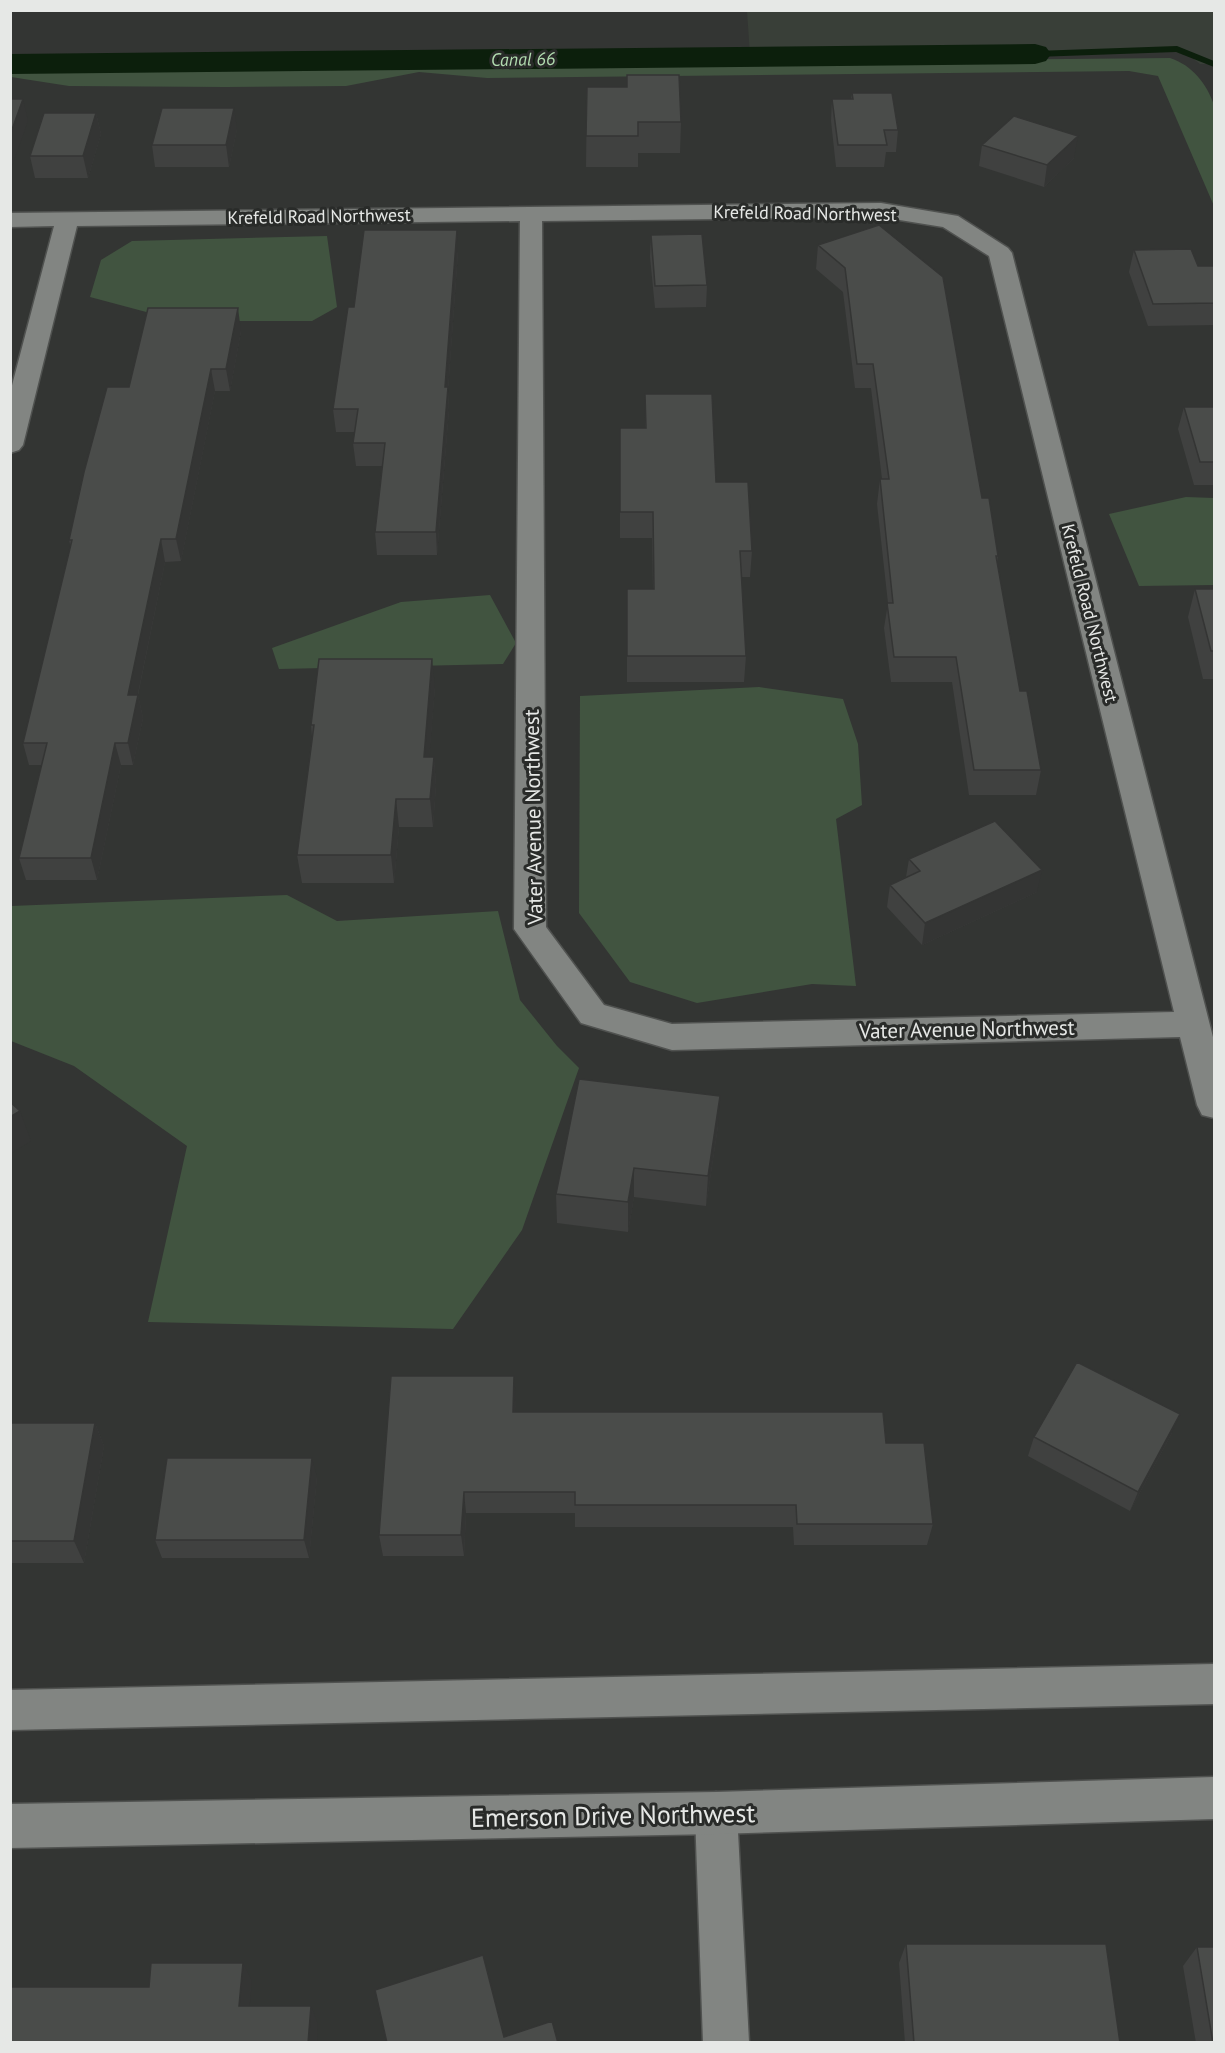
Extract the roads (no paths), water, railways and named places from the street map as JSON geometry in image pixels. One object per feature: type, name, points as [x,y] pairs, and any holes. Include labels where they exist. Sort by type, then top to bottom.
[{"type":"street","name":"Krefeld Road Northwest","points":[[10,220],[881,210],[950,221],[1000,253],[1215,1105]]},
{"type":"street","name":"Vater Avenue Northwest","points":[[531,213],[530,929],[593,1014],[672,1037],[1193,1024]]},
{"type":"street","points":[[10,446],[67,219]]},
{"type":"street","points":[[10,1710],[1215,1684]]},
{"type":"street","name":"Emerson Drive Northwest","points":[[10,1826],[716,1813],[1215,1798]]},
{"type":"street","points":[[716,1813],[726,2043]]},
{"type":"waterway","points":[[1035,54],[1177,49],[1214,64]]},
{"type":"waterway","name":"Canal 66","points":[[10,64],[1035,54]]}]
